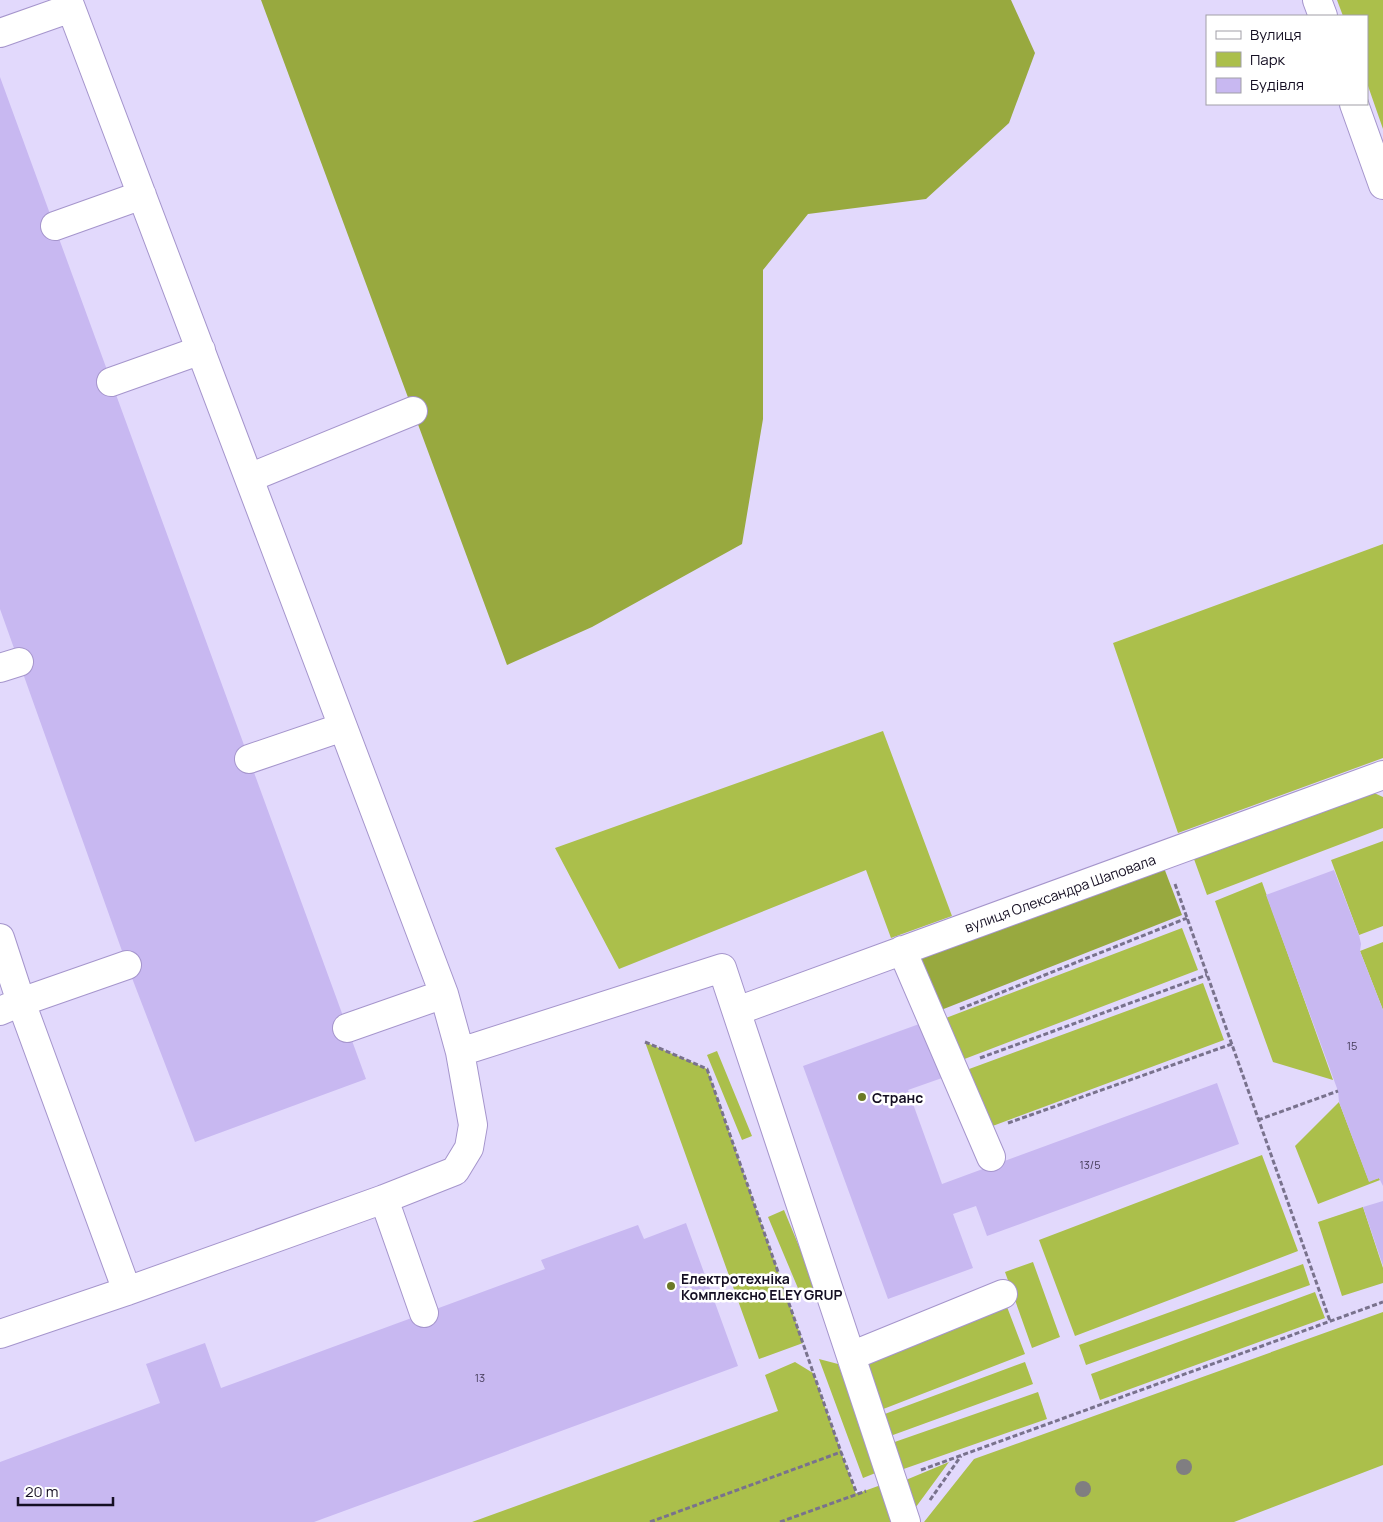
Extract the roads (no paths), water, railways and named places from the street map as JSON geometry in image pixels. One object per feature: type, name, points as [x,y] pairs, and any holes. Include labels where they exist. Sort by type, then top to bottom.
[{"type":"lane","points":[[1317,0],[1323,15]]},
{"type":"lane","points":[[0,33],[70,4],[444,994],[460,1052],[473,1125],[468,1148],[455,1171],[384,1199],[127,1291],[0,1334]]},
{"type":"lane","points":[[1354,105],[1382,180]]},
{"type":"lane","points":[[55,226],[142,195]]},
{"type":"lane","points":[[111,382],[201,350]]},
{"type":"lane","points":[[249,478],[413,410]]},
{"type":"lane","points":[[249,759],[343,727]]},
{"type":"lane","name":"вулиця Олександра Шаповала","points":[[737,1011],[1164,854],[1382,778]]},
{"type":"lane","points":[[0,938],[11,1007],[127,1291]]},
{"type":"lane","points":[[902,950],[991,1157]]},
{"type":"lane","points":[[11,1007],[127,965]]},
{"type":"lane","points":[[460,1052],[722,968],[892,1481],[916,1515]]},
{"type":"lane","points":[[347,1028],[444,994]]},
{"type":"lane","points":[[384,1199],[424,1313]]},
{"type":"lane","points":[[851,1356],[1003,1294]]},
{"type":"place","name":"Странс","points":[[862,1097]]},
{"type":"place","name":"Електротехніка Комплексно ELEY GRUP","points":[[671,1286]]}]
